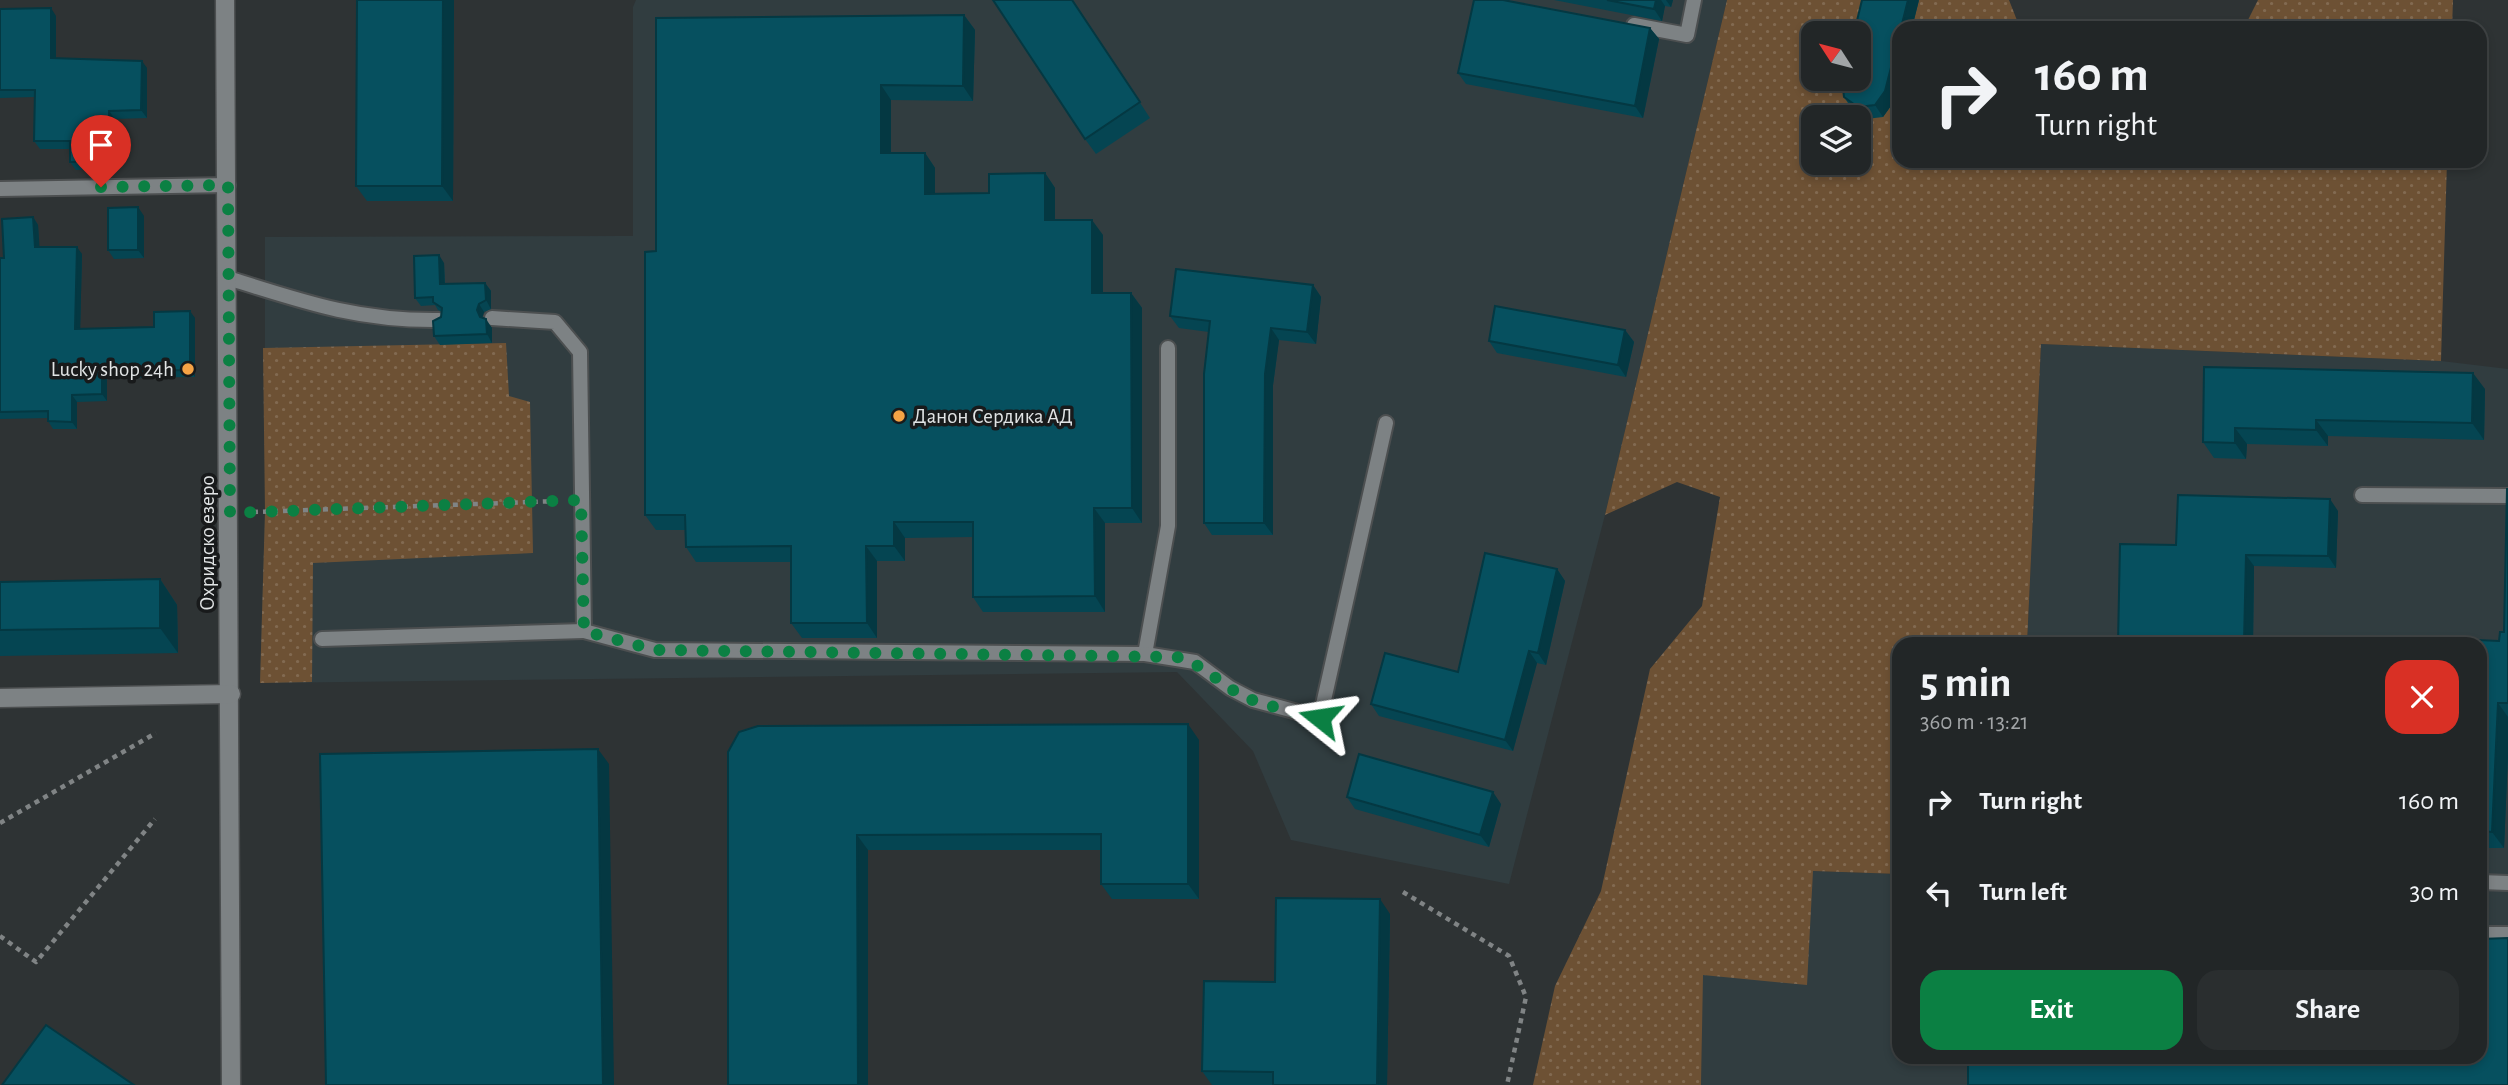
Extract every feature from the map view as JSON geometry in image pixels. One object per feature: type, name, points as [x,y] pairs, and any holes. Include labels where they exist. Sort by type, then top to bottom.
[{"type":"street","name":"Охридско езеро","points":[[225,0],[231,694],[230,1085]]},
{"type":"street","points":[[0,698],[231,694]]},
{"type":"lane","points":[[1621,23],[1687,35],[1695,0]]},
{"type":"lane","points":[[0,189],[228,185]]},
{"type":"lane","points":[[228,278],[354,315],[398,320],[439,320]]},
{"type":"lane","points":[[492,318],[555,322],[580,352],[584,631]]},
{"type":"lane","points":[[1145,654],[1168,526],[1168,348]]},
{"type":"lane","points":[[322,639],[584,631],[655,650],[1145,654],[1195,662],[1230,688],[1252,700],[1320,718],[1387,423]]},
{"type":"lane","points":[[2362,495],[2508,496]]},
{"type":"lane","points":[[2487,882],[2508,883]]},
{"type":"lane","points":[[2487,934],[2508,934]]},
{"type":"path","points":[[230,513],[581,500]]},
{"type":"path","points":[[0,822],[156,733]]},
{"type":"path","points":[[0,936],[36,962],[155,820]]},
{"type":"path","points":[[1403,892],[1510,956],[1526,997],[1507,1085]]},
{"type":"shaded area","points":[[636,0],[1727,0],[1605,515],[1509,884],[1291,840],[1253,751],[1177,672],[260,683],[265,512],[265,237],[633,236],[633,7]]},
{"type":"shaded area","points":[[1727,0],[2009,0],[2017,21],[1892,21],[1892,168],[2447,168],[2441,361],[2041,344],[2027,637],[1892,637],[1892,874],[1813,871],[1807,985],[1703,975],[1701,1085],[1533,1085],[1555,986],[1601,891],[1650,669],[1702,606],[1720,497],[1677,482],[1605,515]]},
{"type":"shaded area","points":[[2258,0],[2453,0],[2452,21],[2248,21]]},
{"type":"shaded area","points":[[506,343],[509,396],[530,402],[533,553],[313,563],[312,682],[260,683],[265,512],[263,348]]},
{"type":"shaded area","points":[[2041,344],[2441,361],[2508,369],[2508,1085],[1701,1085],[1702,975],[1813,871],[1892,874],[1892,1064],[2487,1064],[2487,637],[2027,637]]},
{"type":"building","points":[[357,0],[443,0],[442,186],[356,186]]},
{"type":"building","points":[[993,0],[1072,0],[1140,102],[1085,139]]},
{"type":"building","points":[[1474,0],[1503,0],[1650,28],[1635,106],[1458,73]]},
{"type":"building","points":[[1607,0],[1656,0],[1654,9]]},
{"type":"building","points":[[1862,0],[1908,0],[1903,21],[1892,21],[1892,64],[1885,91],[1875,105],[1855,105],[1844,97],[1843,91],[1871,91],[1871,21],[1857,21]]},
{"type":"building","points":[[51,8],[51,58],[142,61],[141,110],[109,111],[111,161],[70,162],[70,141],[34,141],[35,90],[0,90],[0,9]]},
{"type":"building","name":"Данон Сердика АД","points":[[964,15],[963,86],[881,85],[881,153],[925,153],[925,194],[989,193],[989,174],[1045,173],[1045,220],[1092,220],[1092,293],[1131,293],[1132,508],[1094,508],[1095,596],[973,597],[973,522],[894,522],[894,546],[866,546],[867,623],[791,623],[791,546],[686,547],[685,515],[645,515],[645,252],[656,251],[656,18]]},
{"type":"building","points":[[138,207],[138,250],[108,250],[108,208]]},
{"type":"building","points":[[33,217],[35,247],[77,247],[75,329],[154,327],[154,312],[190,311],[190,370],[102,371],[102,394],[72,395],[72,422],[48,421],[48,411],[0,412],[0,258],[4,258],[2,219]]},
{"type":"building","points":[[439,255],[440,284],[485,283],[486,300],[479,304],[477,310],[480,317],[486,319],[487,334],[434,336],[433,321],[441,317],[442,308],[433,302],[433,297],[415,298],[414,256]]},
{"type":"building","points":[[1176,269],[1313,285],[1307,332],[1271,328],[1265,374],[1264,523],[1204,523],[1204,374],[1210,321],[1170,316]]},
{"type":"building","points":[[1495,306],[1625,330],[1618,365],[1489,341]]},
{"type":"building","points":[[2204,367],[2473,373],[2472,423],[2316,420],[2316,430],[2235,428],[2235,443],[2203,442]]},
{"type":"building","points":[[2508,489],[2508,703],[2498,703],[2492,832],[2487,832],[2487,640],[2499,641],[2500,632],[2504,632]]},
{"type":"building","points":[[2178,495],[2330,499],[2328,556],[2246,555],[2244,637],[2118,637],[2120,544],[2176,545]]},
{"type":"building","points":[[1485,553],[1557,569],[1538,653],[1529,651],[1505,740],[1371,704],[1385,653],[1458,672]]},
{"type":"building","points":[[160,579],[160,628],[0,630],[0,582]]},
{"type":"building","points":[[1188,724],[1188,884],[1101,884],[1101,834],[857,835],[858,1085],[728,1085],[728,752],[739,732],[758,726]]},
{"type":"building","points":[[598,749],[603,1085],[326,1085],[320,754]]},
{"type":"building","points":[[1359,754],[1493,792],[1480,835],[1347,797]]},
{"type":"building","points":[[1276,898],[1380,899],[1377,1085],[1273,1085],[1273,1072],[1202,1071],[1204,981],[1275,982]]},
{"type":"building","points":[[2508,938],[2508,1085],[1968,1085],[1968,1064],[2487,1064],[2487,939]]},
{"type":"building","points":[[46,1025],[134,1085],[2,1085]]},
{"type":"place","name":"Lucky shop 24h","points":[[188,369]]},
{"type":"place","name":"Данон Сердика АД","points":[[899,416]]},
{"type":"route","points":[[101,187],[228,185],[230,513],[581,500],[584,631],[655,650],[1118,653],[1177,657],[1195,662],[1230,688],[1252,700],[1320,718]]}]
